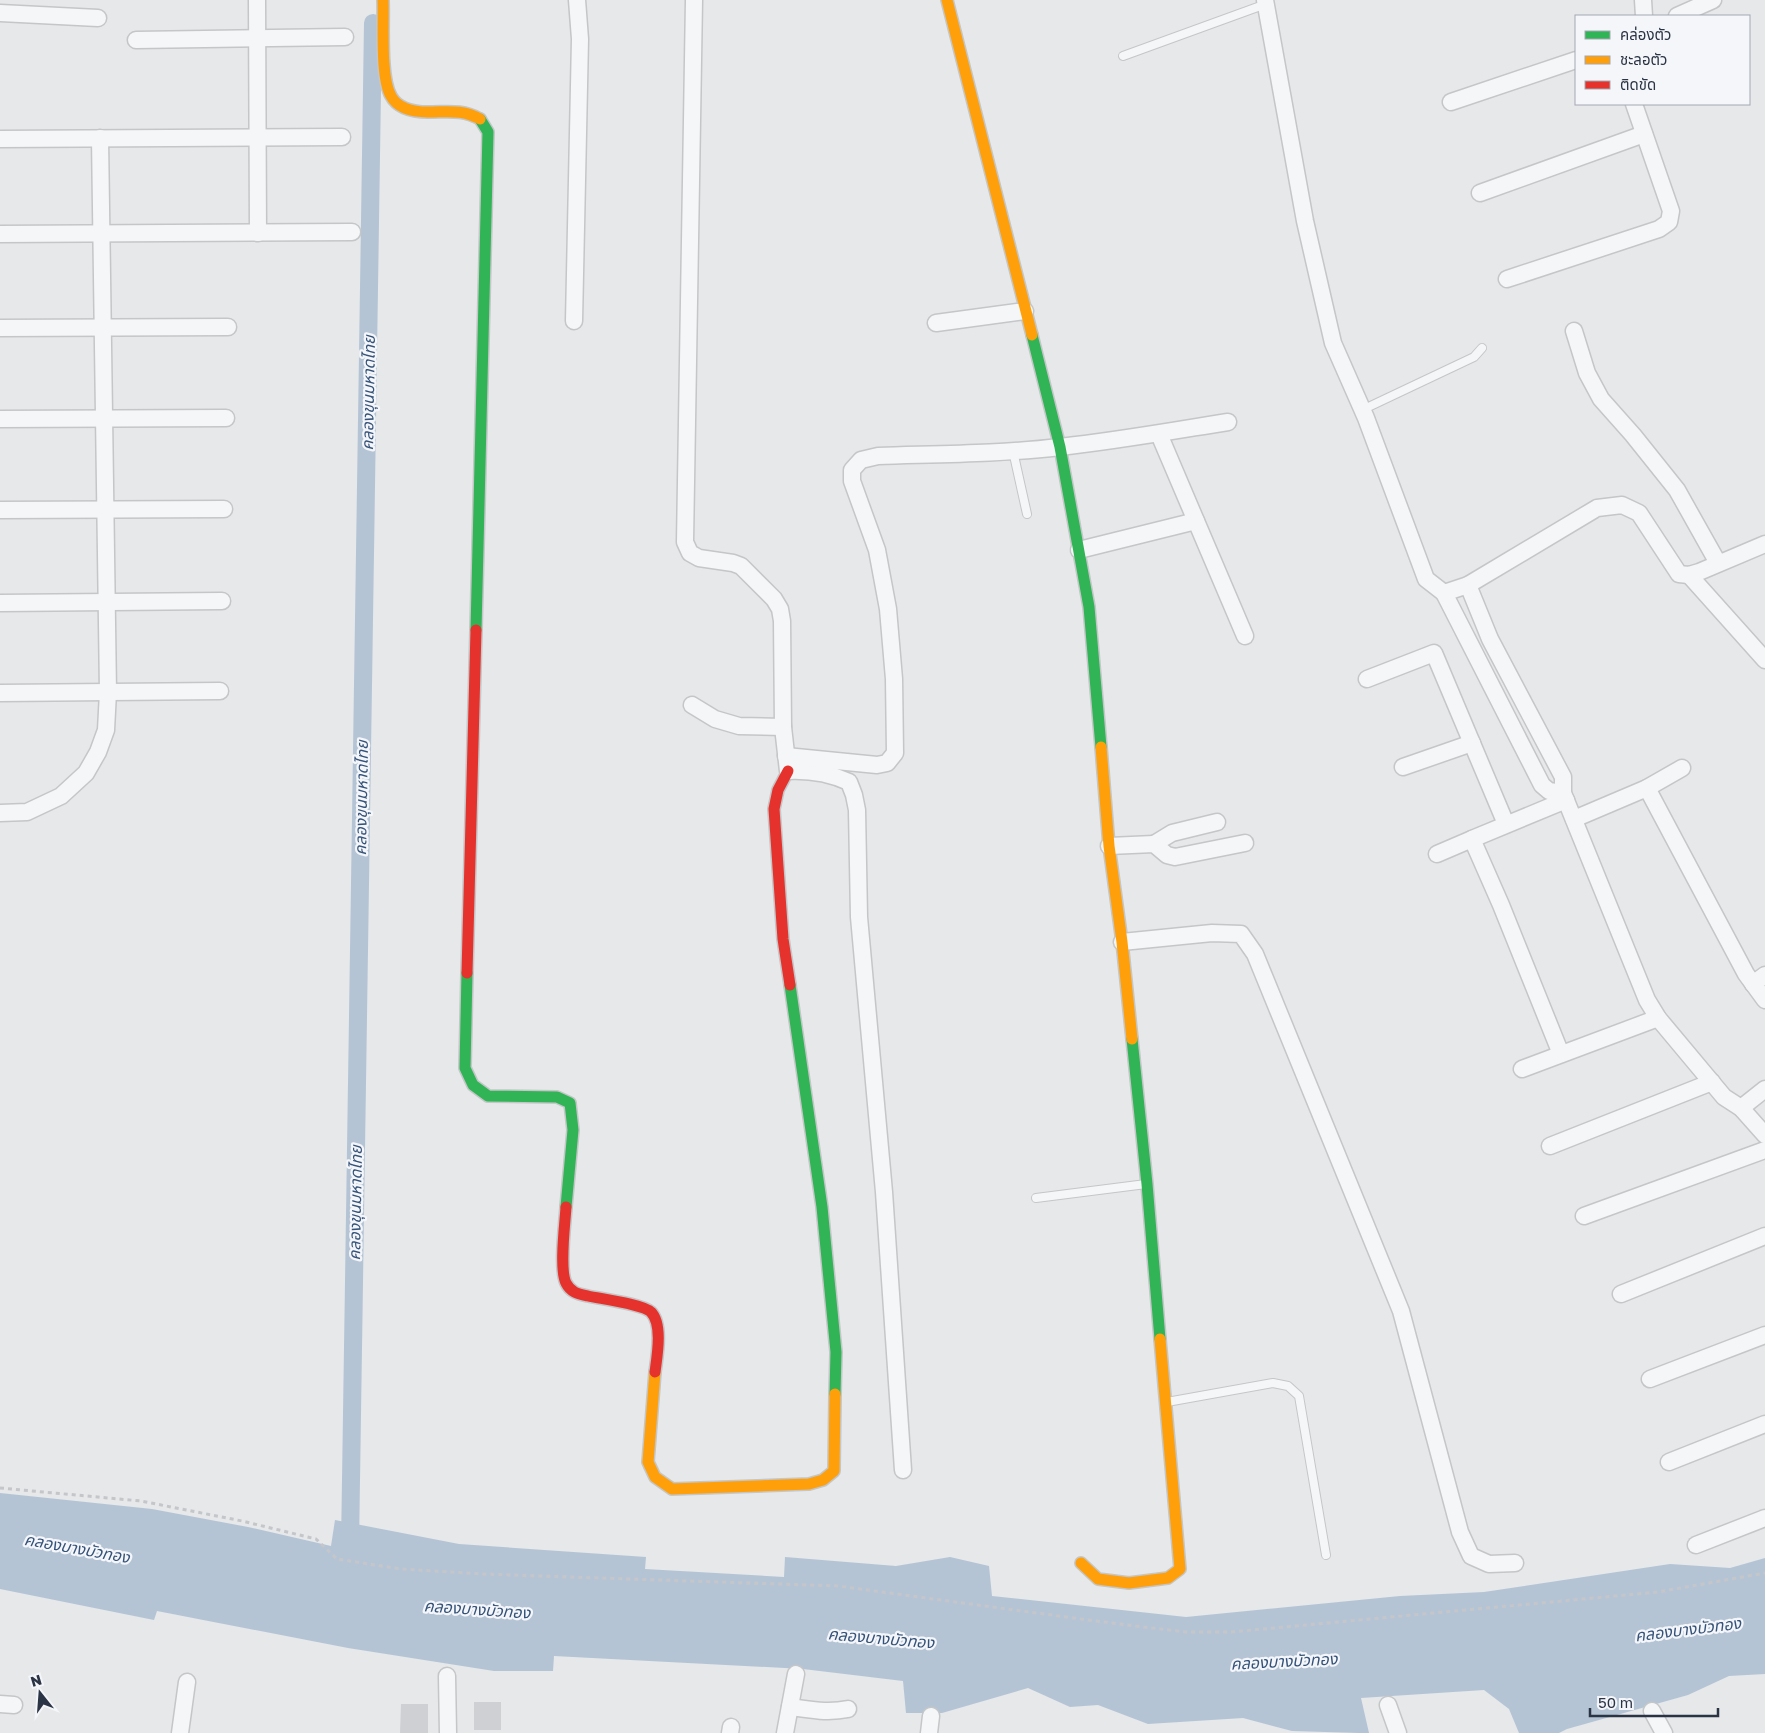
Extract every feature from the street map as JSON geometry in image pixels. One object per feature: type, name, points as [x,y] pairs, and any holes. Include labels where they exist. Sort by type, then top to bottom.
[{"type":"street","points":[[257,0],[258,232]]},
{"type":"street","points":[[383,0],[387,84],[392,98],[402,107],[414,111],[466,112],[477,116],[484,123],[488,132],[465,1068],[470,1083],[478,1091],[488,1096],[557,1097],[570,1103],[574,1117],[574,1138],[568,1170],[563,1269],[566,1283],[574,1293],[642,1307],[652,1313],[657,1326],[658,1340],[648,1462],[655,1476],[672,1489],[809,1484],[823,1480],[834,1471],[836,1352],[822,1207],[783,939],[774,809],[787,763],[783,727],[780,609],[774,599],[741,566],[699,558],[690,553],[685,542],[694,0]]},
{"type":"street","points":[[574,321],[580,39],[577,0]]},
{"type":"street","points":[[947,0],[1060,448],[1089,607],[1110,846],[1122,942],[1146,1184],[1180,1569],[1168,1578],[1129,1582],[1098,1579],[1081,1563]]},
{"type":"street","points":[[1643,0],[1644,15]]},
{"type":"street","points":[[1679,15],[1712,0]]},
{"type":"street","points":[[1266,2],[1305,222],[1333,343],[1362,410],[1426,579],[1444,593],[1542,785],[1549,791],[1564,797]]},
{"type":"street","points":[[0,13],[98,18]]},
{"type":"street","points":[[136,40],[345,37]]},
{"type":"street","points":[[1451,102],[1575,60]]},
{"type":"street","points":[[1507,279],[1659,229],[1668,222],[1671,211],[1634,105]]},
{"type":"street","points":[[1480,192],[1644,134]]},
{"type":"street","points":[[0,138],[342,137]]},
{"type":"street","points":[[0,813],[27,812],[61,796],[86,773],[98,752],[106,730],[108,692],[100,138]]},
{"type":"street","points":[[0,234],[352,232]]},
{"type":"street","points":[[936,323],[1025,311]]},
{"type":"street","points":[[0,328],[228,327]]},
{"type":"street","points":[[1574,331],[1586,373],[1601,399],[1677,490],[1718,564]]},
{"type":"street","points":[[0,419],[226,418]]},
{"type":"street","points":[[787,763],[877,766],[887,763],[896,753],[894,679],[888,609],[877,550],[852,481],[852,470],[861,460],[878,456],[1060,448],[1228,422]]},
{"type":"street","points":[[1159,434],[1245,636]]},
{"type":"street","points":[[1444,593],[1468,585],[1597,508],[1622,505],[1639,513],[1679,574],[1689,575],[1699,572],[1765,544]]},
{"type":"street","points":[[0,510],[224,509]]},
{"type":"street","points":[[1079,550],[1196,521]]},
{"type":"street","points":[[1689,575],[1765,660]]},
{"type":"street","points":[[1468,585],[1494,647],[1563,777],[1564,797],[1646,1000],[1658,1018],[1724,1097],[1741,1108],[1765,1135]]},
{"type":"street","points":[[0,603],[222,601]]},
{"type":"street","points":[[1477,658],[1494,647]]},
{"type":"street","points":[[1367,678],[1434,653],[1506,824]]},
{"type":"street","points":[[0,693],[220,691]]},
{"type":"street","points":[[692,705],[715,718],[739,726],[783,727]]},
{"type":"street","points":[[1403,767],[1472,742]]},
{"type":"street","points":[[787,763],[805,770],[834,775],[849,782],[857,810],[859,916],[884,1192],[903,1470]]},
{"type":"street","points":[[1574,819],[1647,788],[1682,768]]},
{"type":"street","points":[[1647,788],[1746,974],[1759,979],[1765,1000]]},
{"type":"street","points":[[1437,854],[1564,797]]},
{"type":"street","points":[[1110,846],[1154,844],[1172,832],[1217,822]]},
{"type":"street","points":[[1472,839],[1501,905],[1561,1054]]},
{"type":"street","points":[[1154,844],[1168,855],[1175,857],[1245,843]]},
{"type":"street","points":[[1122,942],[1212,933],[1241,934],[1256,954],[1401,1312],[1460,1532],[1472,1556],[1489,1564],[1516,1563]]},
{"type":"street","points":[[1522,1070],[1658,1018]]},
{"type":"street","points":[[1550,1146],[1712,1082]]},
{"type":"street","points":[[1741,1108],[1765,1089]]},
{"type":"street","points":[[1584,1216],[1765,1150]]},
{"type":"street","points":[[1621,1294],[1765,1236]]},
{"type":"street","points":[[1650,1380],[1765,1335]]},
{"type":"street","points":[[1669,1462],[1765,1424]]},
{"type":"street","points":[[1696,1545],[1765,1518]]},
{"type":"street","points":[[785,1733],[796,1674]]},
{"type":"street","points":[[448,1676],[448,1733]]},
{"type":"street","points":[[180,1733],[187,1682]]},
{"type":"street","points":[[1388,1705],[1398,1733]]},
{"type":"street","points":[[790,1707],[817,1711],[848,1709]]},
{"type":"street","points":[[1652,1711],[1664,1733]]},
{"type":"street","points":[[930,1716],[930,1733]]},
{"type":"lane","points":[[1123,56],[1266,2]]},
{"type":"lane","points":[[1362,410],[1474,357],[1482,348]]},
{"type":"lane","points":[[1013,451],[1027,514]]},
{"type":"lane","points":[[1036,1198],[1146,1184]]},
{"type":"lane","points":[[1165,1403],[1273,1383],[1288,1386],[1299,1396],[1326,1555]]},
{"type":"path","points":[[0,1488],[141,1501],[242,1521],[316,1539],[337,1559],[401,1569],[838,1586],[1185,1632],[1232,1632],[1658,1592],[1765,1573]]},
{"type":"water","name":"คลองบางบัวทอง","points":[[0,1493],[152,1509],[248,1527],[331,1546],[335,1520],[459,1544],[646,1557],[645,1569],[784,1577],[785,1557],[896,1566],[950,1557],[989,1566],[992,1596],[1186,1617],[1400,1596],[1484,1592],[1670,1564],[1730,1568],[1765,1558],[1765,1674],[1729,1676],[1688,1695],[1567,1729],[1559,1733],[1519,1733],[1509,1709],[1484,1690],[1361,1698],[1369,1733],[1359,1733],[1292,1731],[1243,1718],[1148,1724],[1098,1705],[1070,1707],[1028,1688],[942,1713],[906,1713],[903,1681],[803,1669],[554,1656],[553,1671],[494,1671],[348,1648],[157,1611],[154,1620],[0,1589]]},
{"type":"building","points":[[474,1702],[501,1702],[501,1730],[474,1730]]},
{"type":"building","points":[[401,1704],[428,1704],[428,1733],[400,1733]]},
{"type":"waterway","name":"คลองขุนมหาดไทย","points":[[350,1547],[373,23]]},
{"type":"traffic: fast","points":[[476,630],[488,132],[480,119]]},
{"type":"traffic: fast","points":[[1032,335],[1060,447],[1089,607],[1101,747]]},
{"type":"traffic: fast","points":[[467,973],[465,1068],[473,1085],[488,1096],[557,1097],[570,1103],[573,1130],[566,1207]]},
{"type":"traffic: fast","points":[[790,985],[822,1207],[836,1352],[835,1394]]},
{"type":"traffic: fast","points":[[1132,1039],[1160,1339]]},
{"type":"traffic: slow","points":[[383,0],[385,76],[394,100],[402,107],[412,110],[423,112],[461,112],[480,119]]},
{"type":"traffic: slow","points":[[947,0],[1032,335]]},
{"type":"traffic: slow","points":[[1101,747],[1109,846],[1122,942],[1132,1039]]},
{"type":"traffic: slow","points":[[1081,1563],[1098,1579],[1129,1583],[1168,1578],[1180,1569],[1160,1339]]},
{"type":"traffic: slow","points":[[655,1372],[648,1462],[655,1477],[672,1489],[809,1484],[823,1480],[834,1471],[835,1394]]},
{"type":"traffic: jam","points":[[467,973],[476,630]]},
{"type":"traffic: jam","points":[[788,771],[778,790],[774,809],[783,939],[790,985]]},
{"type":"traffic: jam","points":[[566,1207],[563,1257],[566,1283],[570,1289],[578,1294],[631,1304],[651,1312],[655,1317],[658,1332],[655,1372]]}]
